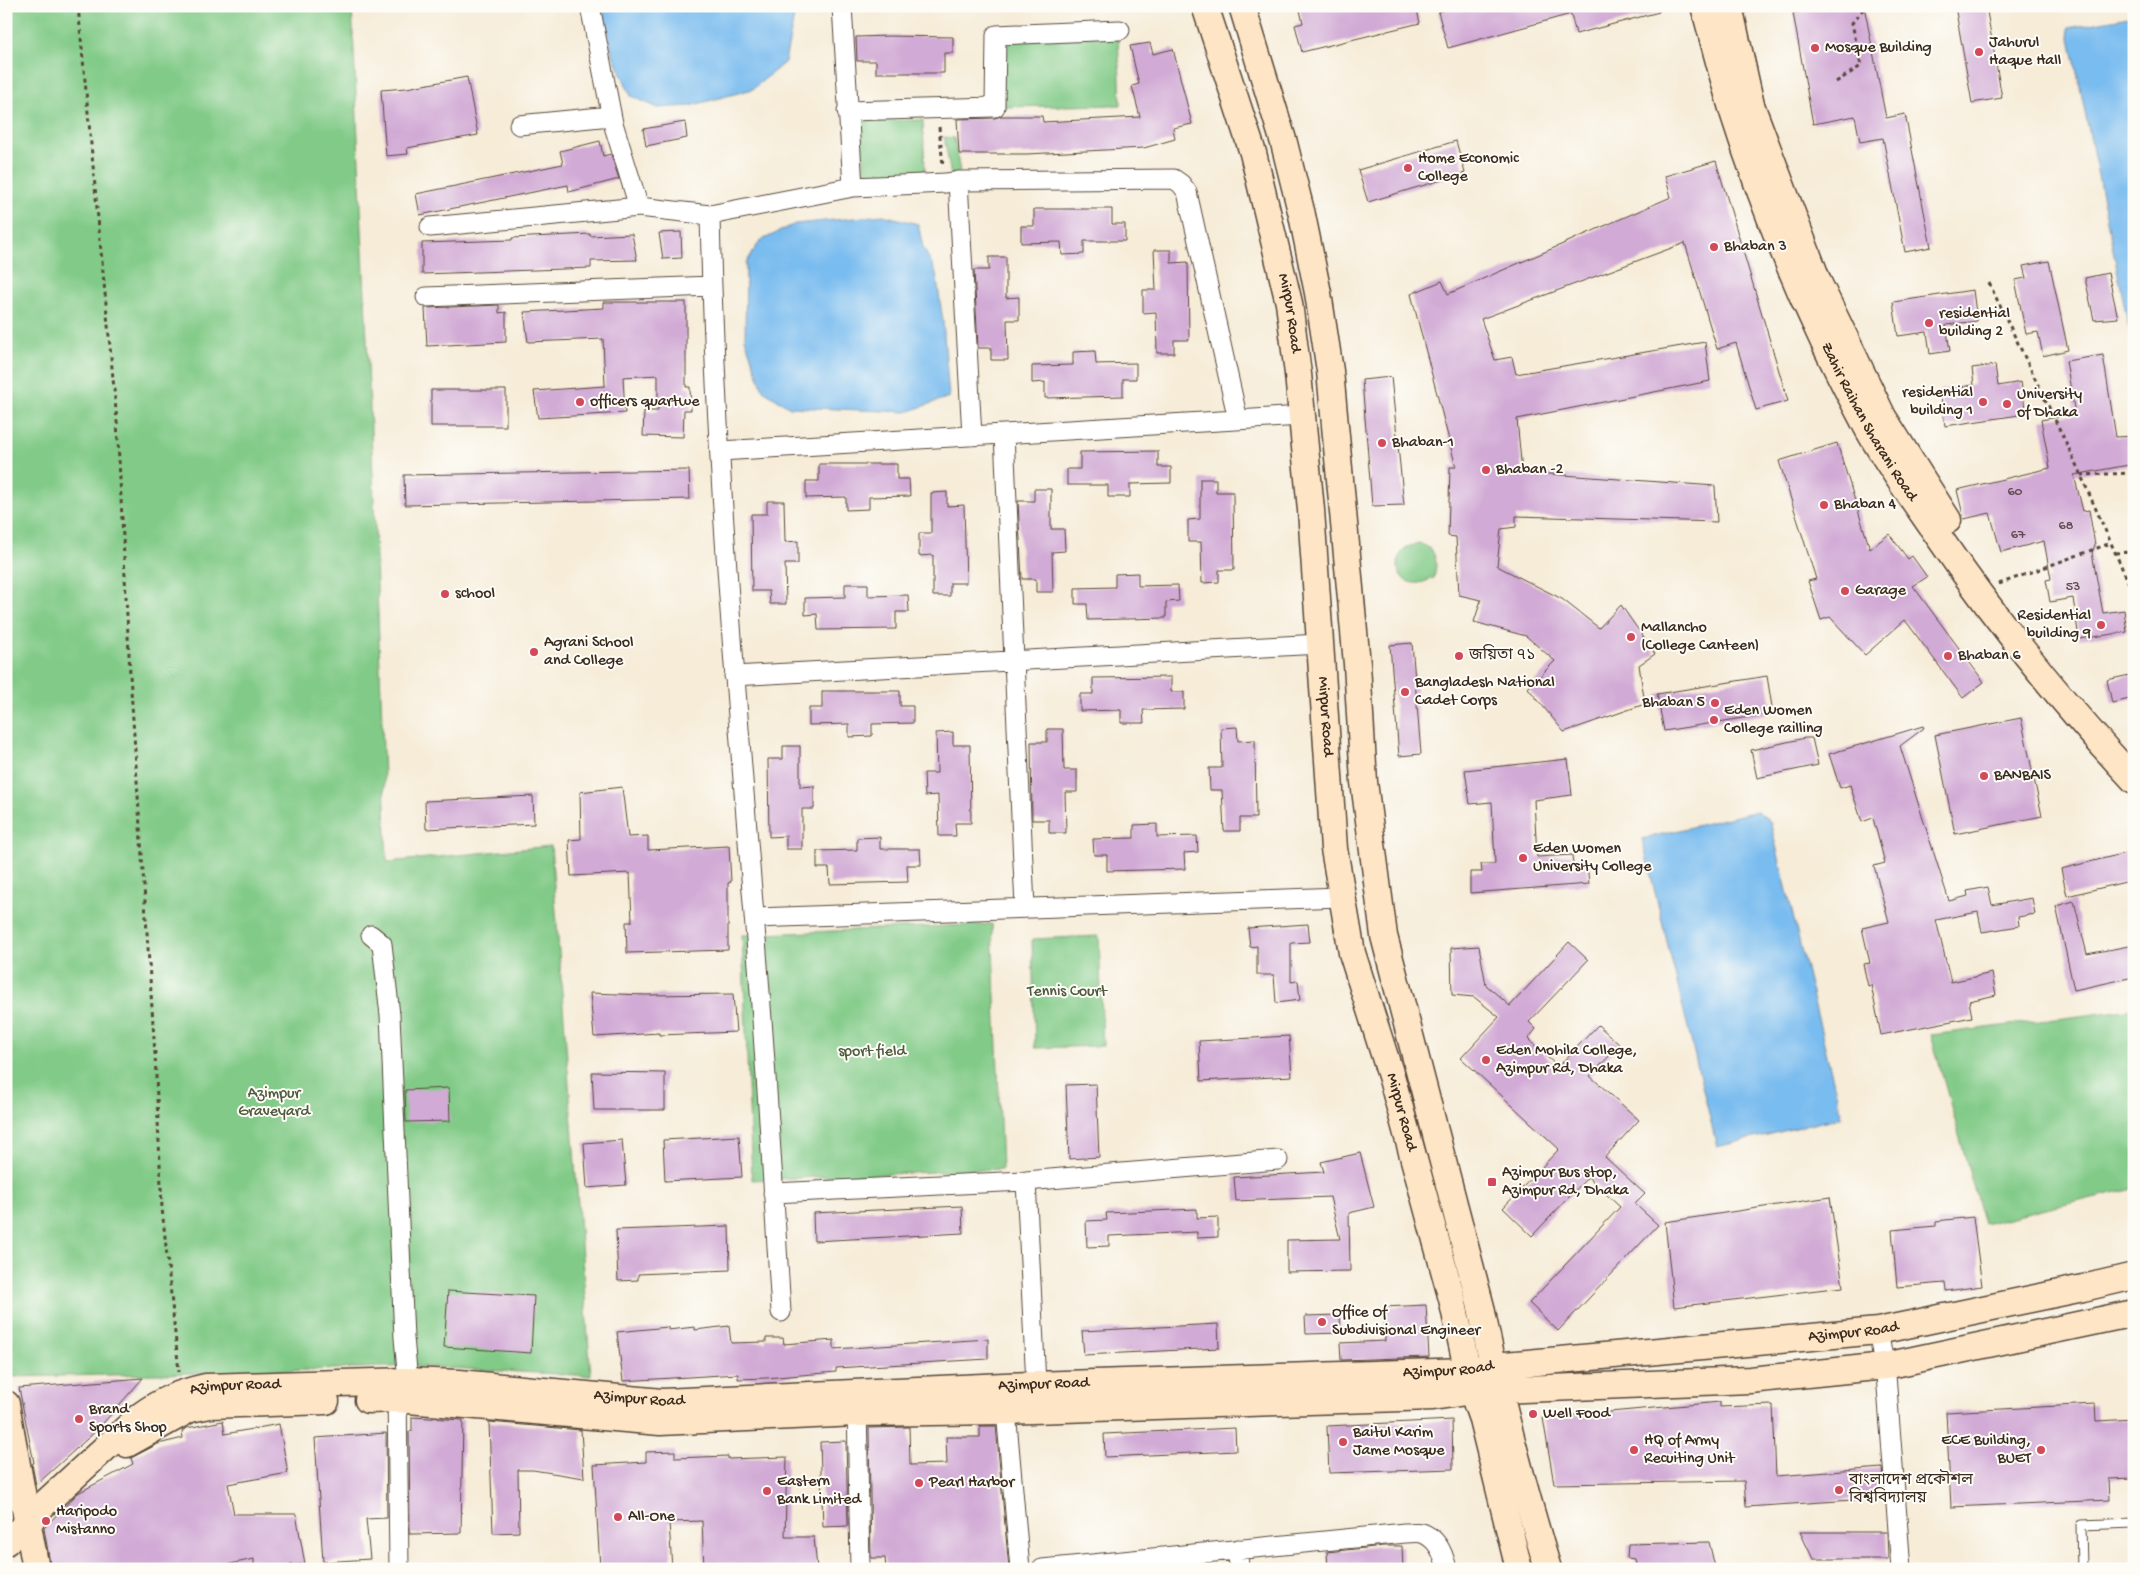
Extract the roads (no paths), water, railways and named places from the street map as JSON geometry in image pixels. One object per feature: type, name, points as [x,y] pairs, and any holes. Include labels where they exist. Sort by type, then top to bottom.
[{"type":"main road","name":"Mirpur Road","points":[[1205,6],[1253,153],[1289,303],[1311,510],[1334,849],[1352,953],[1392,1079],[1452,1299],[1486,1391]]},
{"type":"main road","name":"Mirpur Road","points":[[1242,6],[1284,143],[1302,214],[1324,332],[1338,451],[1357,664],[1364,782],[1384,936],[1481,1307],[1486,1391]]},
{"type":"main road","name":"Zahir Raihan Sharani Road","points":[[1704,6],[1734,114],[1774,227],[1833,362],[1870,432],[1970,583],[2068,708],[2134,780]]},
{"type":"main road","points":[[1729,6],[1751,105],[1818,282],[1883,416],[1992,586],[2080,698],[2134,757]]},
{"type":"main road","name":"Azimpur Road","points":[[6,1558],[30,1529],[126,1444],[190,1409],[210,1405],[459,1383],[662,1402],[857,1403],[1006,1412],[1433,1397],[1486,1391],[1878,1331],[2134,1276]]},
{"type":"main road","name":"Azimpur Road","points":[[857,1403],[1004,1386],[1486,1391],[1750,1380],[1885,1366],[2134,1313]]},
{"type":"main road","name":"Azimpur Road","points":[[6,1542],[30,1529],[42,1506],[140,1416],[157,1404],[181,1392],[206,1387],[400,1387]]},
{"type":"main road","points":[[1486,1391],[1519,1569]]},
{"type":"main road","points":[[1486,1391],[1516,1463],[1548,1569]]},
{"type":"main road","points":[[6,1404],[36,1569]]},
{"type":"street","points":[[590,6],[611,116],[640,207]]},
{"type":"street","points":[[842,6],[853,187]]},
{"type":"street","points":[[848,111],[995,108],[996,35],[1120,30]]},
{"type":"street","points":[[520,125],[611,116]]},
{"type":"street","points":[[430,227],[640,207],[710,215],[853,187],[952,182],[1174,179],[1182,184],[1187,192],[1238,420]]},
{"type":"street","points":[[952,182],[972,436]]},
{"type":"street","points":[[710,215],[720,451],[734,676],[754,918],[781,1312]]},
{"type":"street","points":[[426,297],[712,286]]},
{"type":"street","points":[[720,451],[1302,416]]},
{"type":"street","points":[[1004,434],[1025,908]]},
{"type":"street","points":[[734,676],[1320,644]]},
{"type":"street","points":[[754,918],[1341,897]]},
{"type":"street","points":[[371,935],[382,944],[390,1015],[404,1338],[400,1387],[398,1569]]},
{"type":"street","points":[[774,1193],[1026,1181],[1278,1160]]},
{"type":"street","points":[[1026,1181],[1036,1386]]},
{"type":"street","points":[[1878,1331],[1885,1366],[1901,1569]]},
{"type":"street","points":[[1004,1386],[1020,1569]]},
{"type":"street","points":[[857,1403],[860,1569]]},
{"type":"street","points":[[1042,1569],[1405,1533],[1422,1533],[1436,1542],[1445,1560],[1447,1569]]},
{"type":"street","points":[[1238,1549],[1239,1569]]},
{"type":"lane","points":[[2082,1569],[2081,1526],[2134,1523]]},
{"type":"water","points":[[602,6],[796,6],[785,62],[753,89],[690,106],[658,108],[631,96],[612,53]]},
{"type":"water","points":[[2134,16],[2134,348],[2133,348],[2068,28]]},
{"type":"water","points":[[883,215],[918,224],[923,247],[936,273],[943,321],[949,397],[907,412],[790,407],[763,390],[745,339],[746,263],[760,241],[795,224]]},
{"type":"water","points":[[1757,811],[1770,821],[1842,1117],[1717,1147],[1642,839]]},
{"type":"place","name":"Mosque Building","points":[[1815,48]]},
{"type":"place","name":"Jahurul Haque Hall","points":[[1979,52]]},
{"type":"place","name":"Home Economic College","points":[[1408,168]]},
{"type":"place","name":"Bhaban 3","points":[[1714,247]]},
{"type":"place","name":"residential building 2","points":[[1929,323]]},
{"type":"place","name":"officers quartwe","points":[[580,402]]},
{"type":"place","name":"residential building 1","points":[[1983,402]]},
{"type":"place","name":"University of Dhaka","points":[[2007,404]]},
{"type":"place","name":"Bhaban-1","points":[[1382,443]]},
{"type":"place","name":"Bhaban -2","points":[[1486,470]]},
{"type":"place","name":"Bhaban 4","points":[[1824,505]]},
{"type":"place","name":"Garage","points":[[1845,591]]},
{"type":"place","name":"school","points":[[445,594]]},
{"type":"place","name":"Residential building 9","points":[[2101,625]]},
{"type":"place","name":"Mallancho (College Canteen)","points":[[1631,637]]},
{"type":"place","name":"Agrani School and College","points":[[534,652]]},
{"type":"place","name":"জয়িতা ৭১","points":[[1459,656]]},
{"type":"place","name":"Bhaban 6","points":[[1948,656]]},
{"type":"place","name":"Bangladesh National Cadet Corps","points":[[1405,692]]},
{"type":"place","name":"Bhaban 5","points":[[1715,703]]},
{"type":"place","name":"Eden Women College railling","points":[[1714,720]]},
{"type":"place","name":"BANBAIS","points":[[1984,776]]},
{"type":"place","name":"Eden Women University College","points":[[1523,858]]},
{"type":"place","name":"Eden Mohila College, Azimpur Rd, Dhaka","points":[[1486,1060]]},
{"type":"place","name":"Azimpur Bus stop, Azimpur Rd, Dhaka","points":[[1492,1182]]},
{"type":"place","name":"Office Of Subdivisional Engineer","points":[[1322,1322]]},
{"type":"place","name":"Well Food","points":[[1533,1414]]},
{"type":"place","name":"Brand Sports Shop","points":[[79,1419]]},
{"type":"place","name":"Baitul Karim Jame Mosque","points":[[1343,1442]]},
{"type":"place","name":"HQ of Army Recuiting Unit","points":[[1634,1450]]},
{"type":"place","name":"ECE Building, BUET","points":[[2041,1450]]},
{"type":"place","name":"Pearl Harbor","points":[[919,1483]]},
{"type":"place","name":"বাংলাদেশ প্রকৌশল বিশ্ববিদ্যালয়","points":[[1839,1490]]},
{"type":"place","name":"Eastern Bank Limited","points":[[767,1491]]},
{"type":"place","name":"All-One","points":[[618,1517]]},
{"type":"place","name":"Haripodo Mistanno","points":[[46,1521]]},
{"type":"park label","name":"Tennis Court","points":[[1067,992]]},
{"type":"park label","name":"sport field","points":[[872,1052]]},
{"type":"park label","name":"Azimpur Graveyard","points":[[274,1103]]}]
